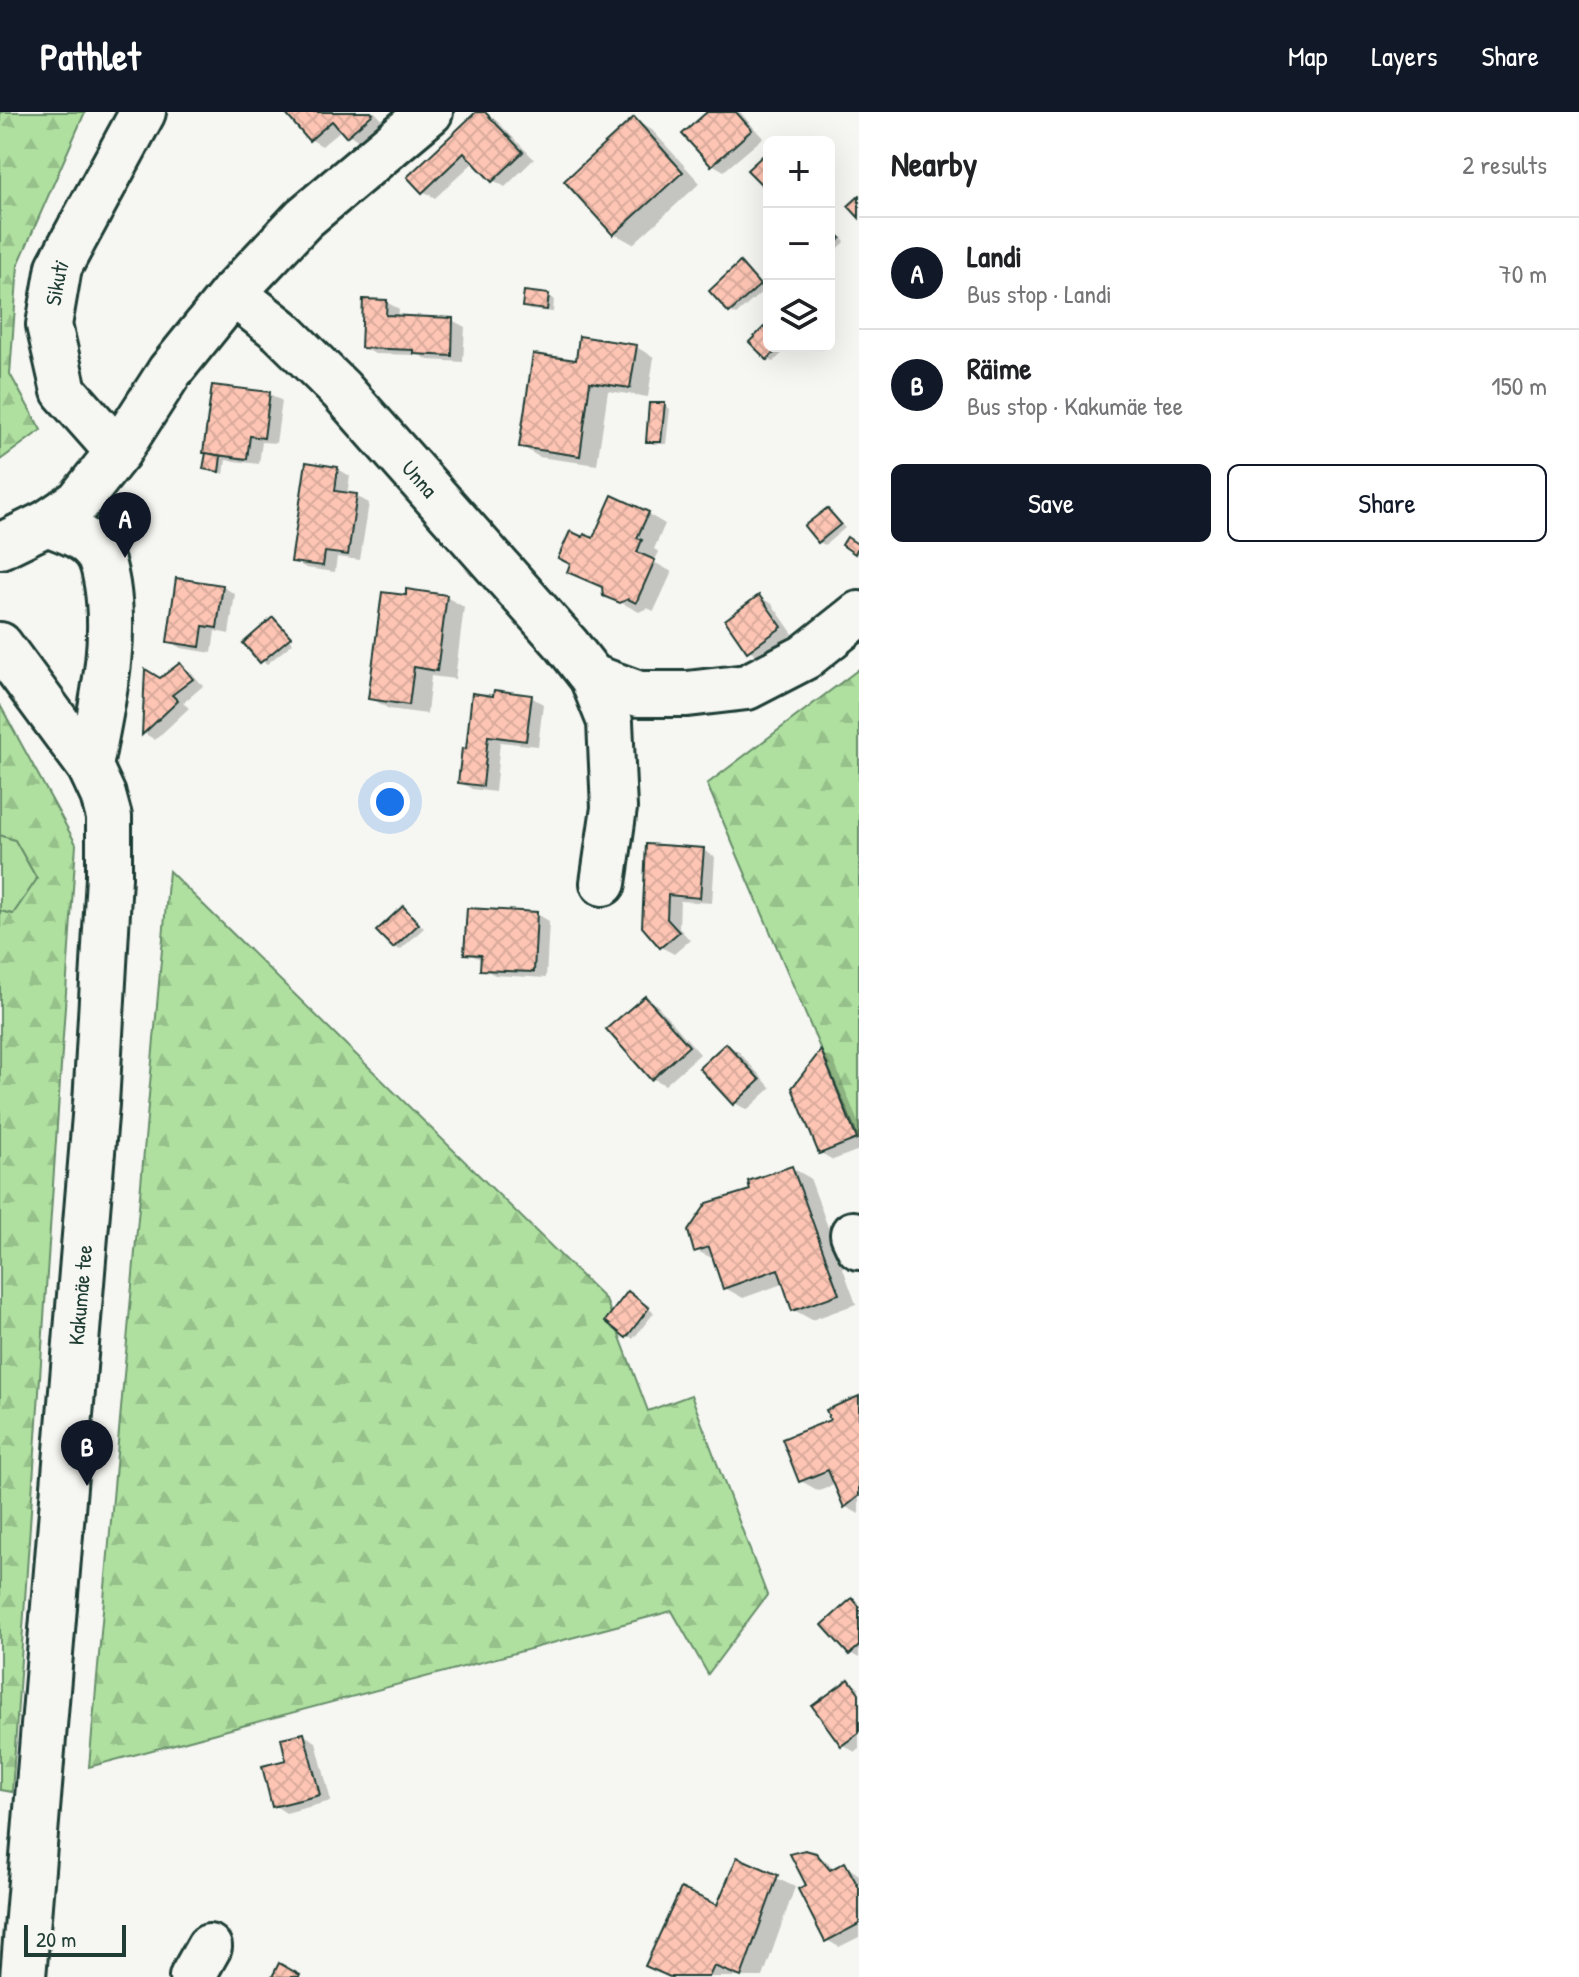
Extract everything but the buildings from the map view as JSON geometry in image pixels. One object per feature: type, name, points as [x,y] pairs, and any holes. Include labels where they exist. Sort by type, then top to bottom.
[{"type":"street","name":"Sikuti","points":[[118,452],[64,391],[49,325],[59,267],[143,112]]},
{"type":"street","points":[[0,546],[47,523],[78,502],[118,452],[170,371],[233,293],[304,218],[430,112]]},
{"type":"street","name":"Unna","points":[[233,293],[280,330],[341,390],[592,677],[610,722],[614,808],[603,883]]},
{"type":"street","points":[[47,523],[76,534],[96,550],[105,568],[110,605],[110,664],[90,767]]},
{"type":"street","points":[[592,677],[639,694],[687,694],[747,687],[805,657],[859,614]]},
{"type":"street","name":"Kakumäe tee","points":[[0,645],[90,767],[109,817],[109,877],[96,1104],[17,1847],[23,1977]]},
{"type":"green space","points":[[0,112],[85,112],[18,265],[10,374],[41,430],[0,460]]},
{"type":"green space","points":[[859,669],[859,1139],[707,784]]},
{"type":"green space","points":[[0,705],[76,844],[12,1792],[0,1790],[0,911],[13,914],[37,879],[15,840],[0,835]]},
{"type":"green space","points":[[0,835],[15,840],[37,879],[13,915],[0,911]]},
{"type":"green space","points":[[169,871],[606,1300],[648,1411],[691,1395],[767,1595],[708,1674],[672,1611],[89,1767]]},
{"type":"place","name":"Landi","points":[[125,558]]},
{"type":"place","name":"Räime","points":[[87,1486]]}]
